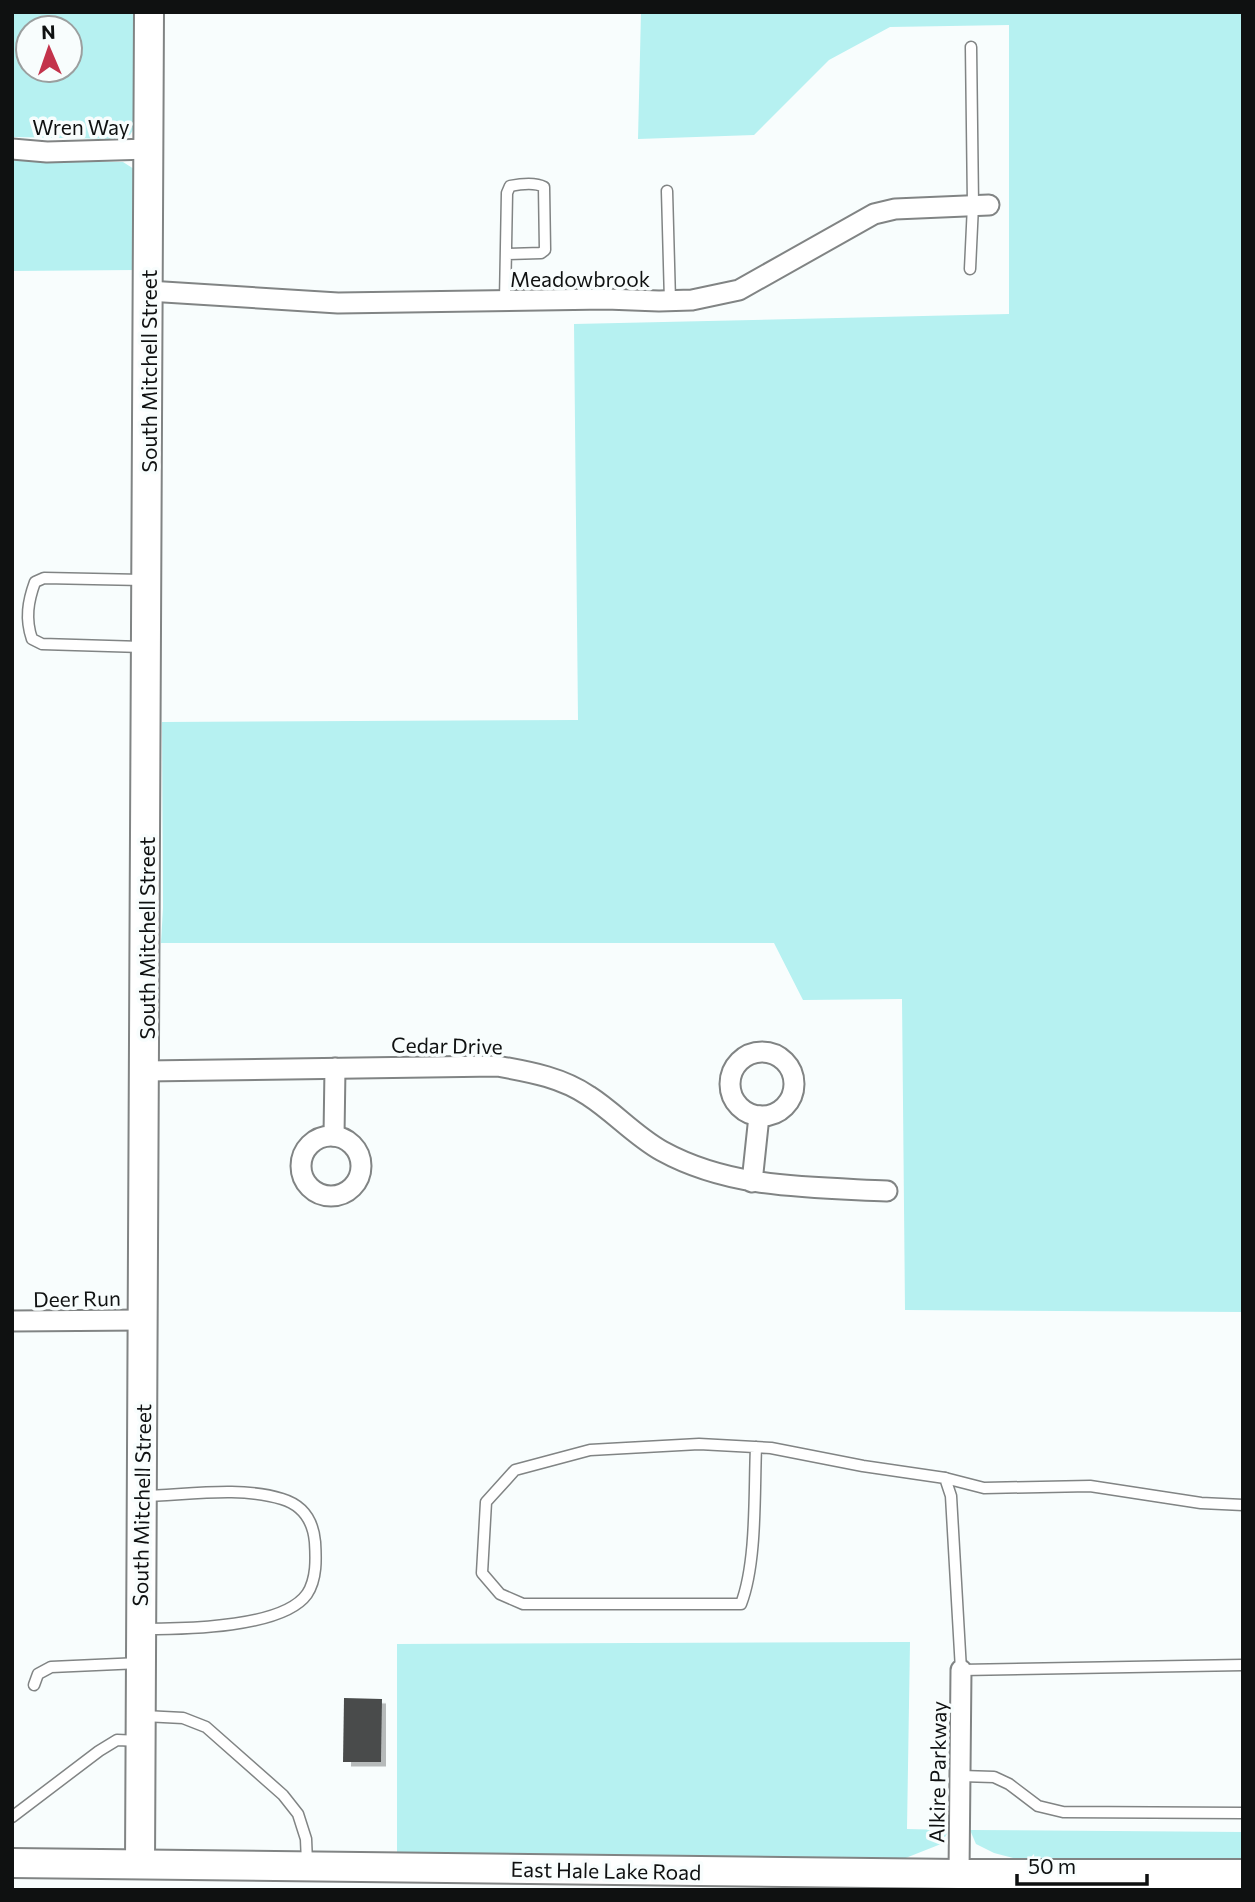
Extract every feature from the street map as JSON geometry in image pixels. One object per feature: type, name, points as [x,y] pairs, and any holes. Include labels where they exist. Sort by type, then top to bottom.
[{"type":"street","name":"South Mitchell Street","points":[[140,1864],[149,12]]},
{"type":"street","name":"Wren Way","points":[[12,149],[47,152],[149,149]]},
{"type":"street","name":"Meadowbrook","points":[[148,291],[338,303],[692,300],[739,290],[874,214],[895,209],[981,205]]},
{"type":"street","name":"Cedar Drive","points":[[145,1071],[498,1066],[544,1075],[568,1084],[589,1096],[660,1150],[704,1171],[752,1182],[887,1191]]},
{"type":"street","points":[[334,1136],[335,1068]]},
{"type":"street","points":[[752,1182],[759,1116]]},
{"type":"street","name":"Deer Run","points":[[12,1321],[143,1320]]},
{"type":"street","name":"Alkire Parkway","points":[[959,1874],[961,1670]]},
{"type":"street","name":"East Hale Lake Road","points":[[12,1863],[959,1874],[1243,1874]]},
{"type":"lane","points":[[970,269],[981,205],[971,47]]},
{"type":"lane","points":[[505,301],[507,192],[510,186],[539,184],[544,187],[545,250],[541,253],[506,254]]},
{"type":"lane","points":[[667,191],[670,301]]},
{"type":"lane","points":[[146,647],[42,644],[32,639],[27,625],[30,597],[35,582],[44,578],[147,580]]},
{"type":"lane","points":[[756,1447],[751,1559],[748,1586],[741,1604],[523,1604],[500,1594],[482,1573],[486,1502],[514,1470],[590,1450],[699,1444],[756,1447],[945,1478],[984,1488],[1090,1486],[1201,1503],[1243,1505]]},
{"type":"lane","points":[[945,1478],[951,1496],[961,1670],[1243,1665]]},
{"type":"lane","points":[[140,1629],[178,1629],[265,1619],[295,1605],[307,1594],[314,1577],[315,1540],[311,1522],[301,1508],[283,1499],[238,1493],[142,1497]]},
{"type":"lane","points":[[34,1685],[38,1674],[51,1667],[140,1663]]},
{"type":"lane","points":[[12,1817],[117,1740],[140,1728],[183,1718],[206,1727],[283,1795],[298,1814],[306,1839],[307,1867]]},
{"type":"lane","points":[[961,1776],[994,1777],[1009,1784],[1038,1805],[1063,1812],[1243,1813]]},
{"type":"shaded area","points":[[12,12],[136,12],[137,123],[130,135],[118,139],[12,137]]},
{"type":"shaded area","points":[[641,12],[1243,12],[1243,1312],[905,1310],[902,999],[803,1000],[774,943],[161,943],[162,722],[578,720],[574,324],[1009,314],[1009,25],[890,27],[829,60],[754,135],[638,139]]},
{"type":"shaded area","points":[[12,160],[123,162],[134,169],[136,270],[12,271]]},
{"type":"shaded area","points":[[910,1642],[907,1829],[949,1830],[941,1844],[893,1863],[397,1858],[397,1644]]},
{"type":"shaded area","points":[[970,1830],[1243,1832],[1243,1865],[1036,1864],[994,1853],[976,1844]]},
{"type":"building","points":[[344,1698],[382,1699],[381,1762],[343,1762]]}]
